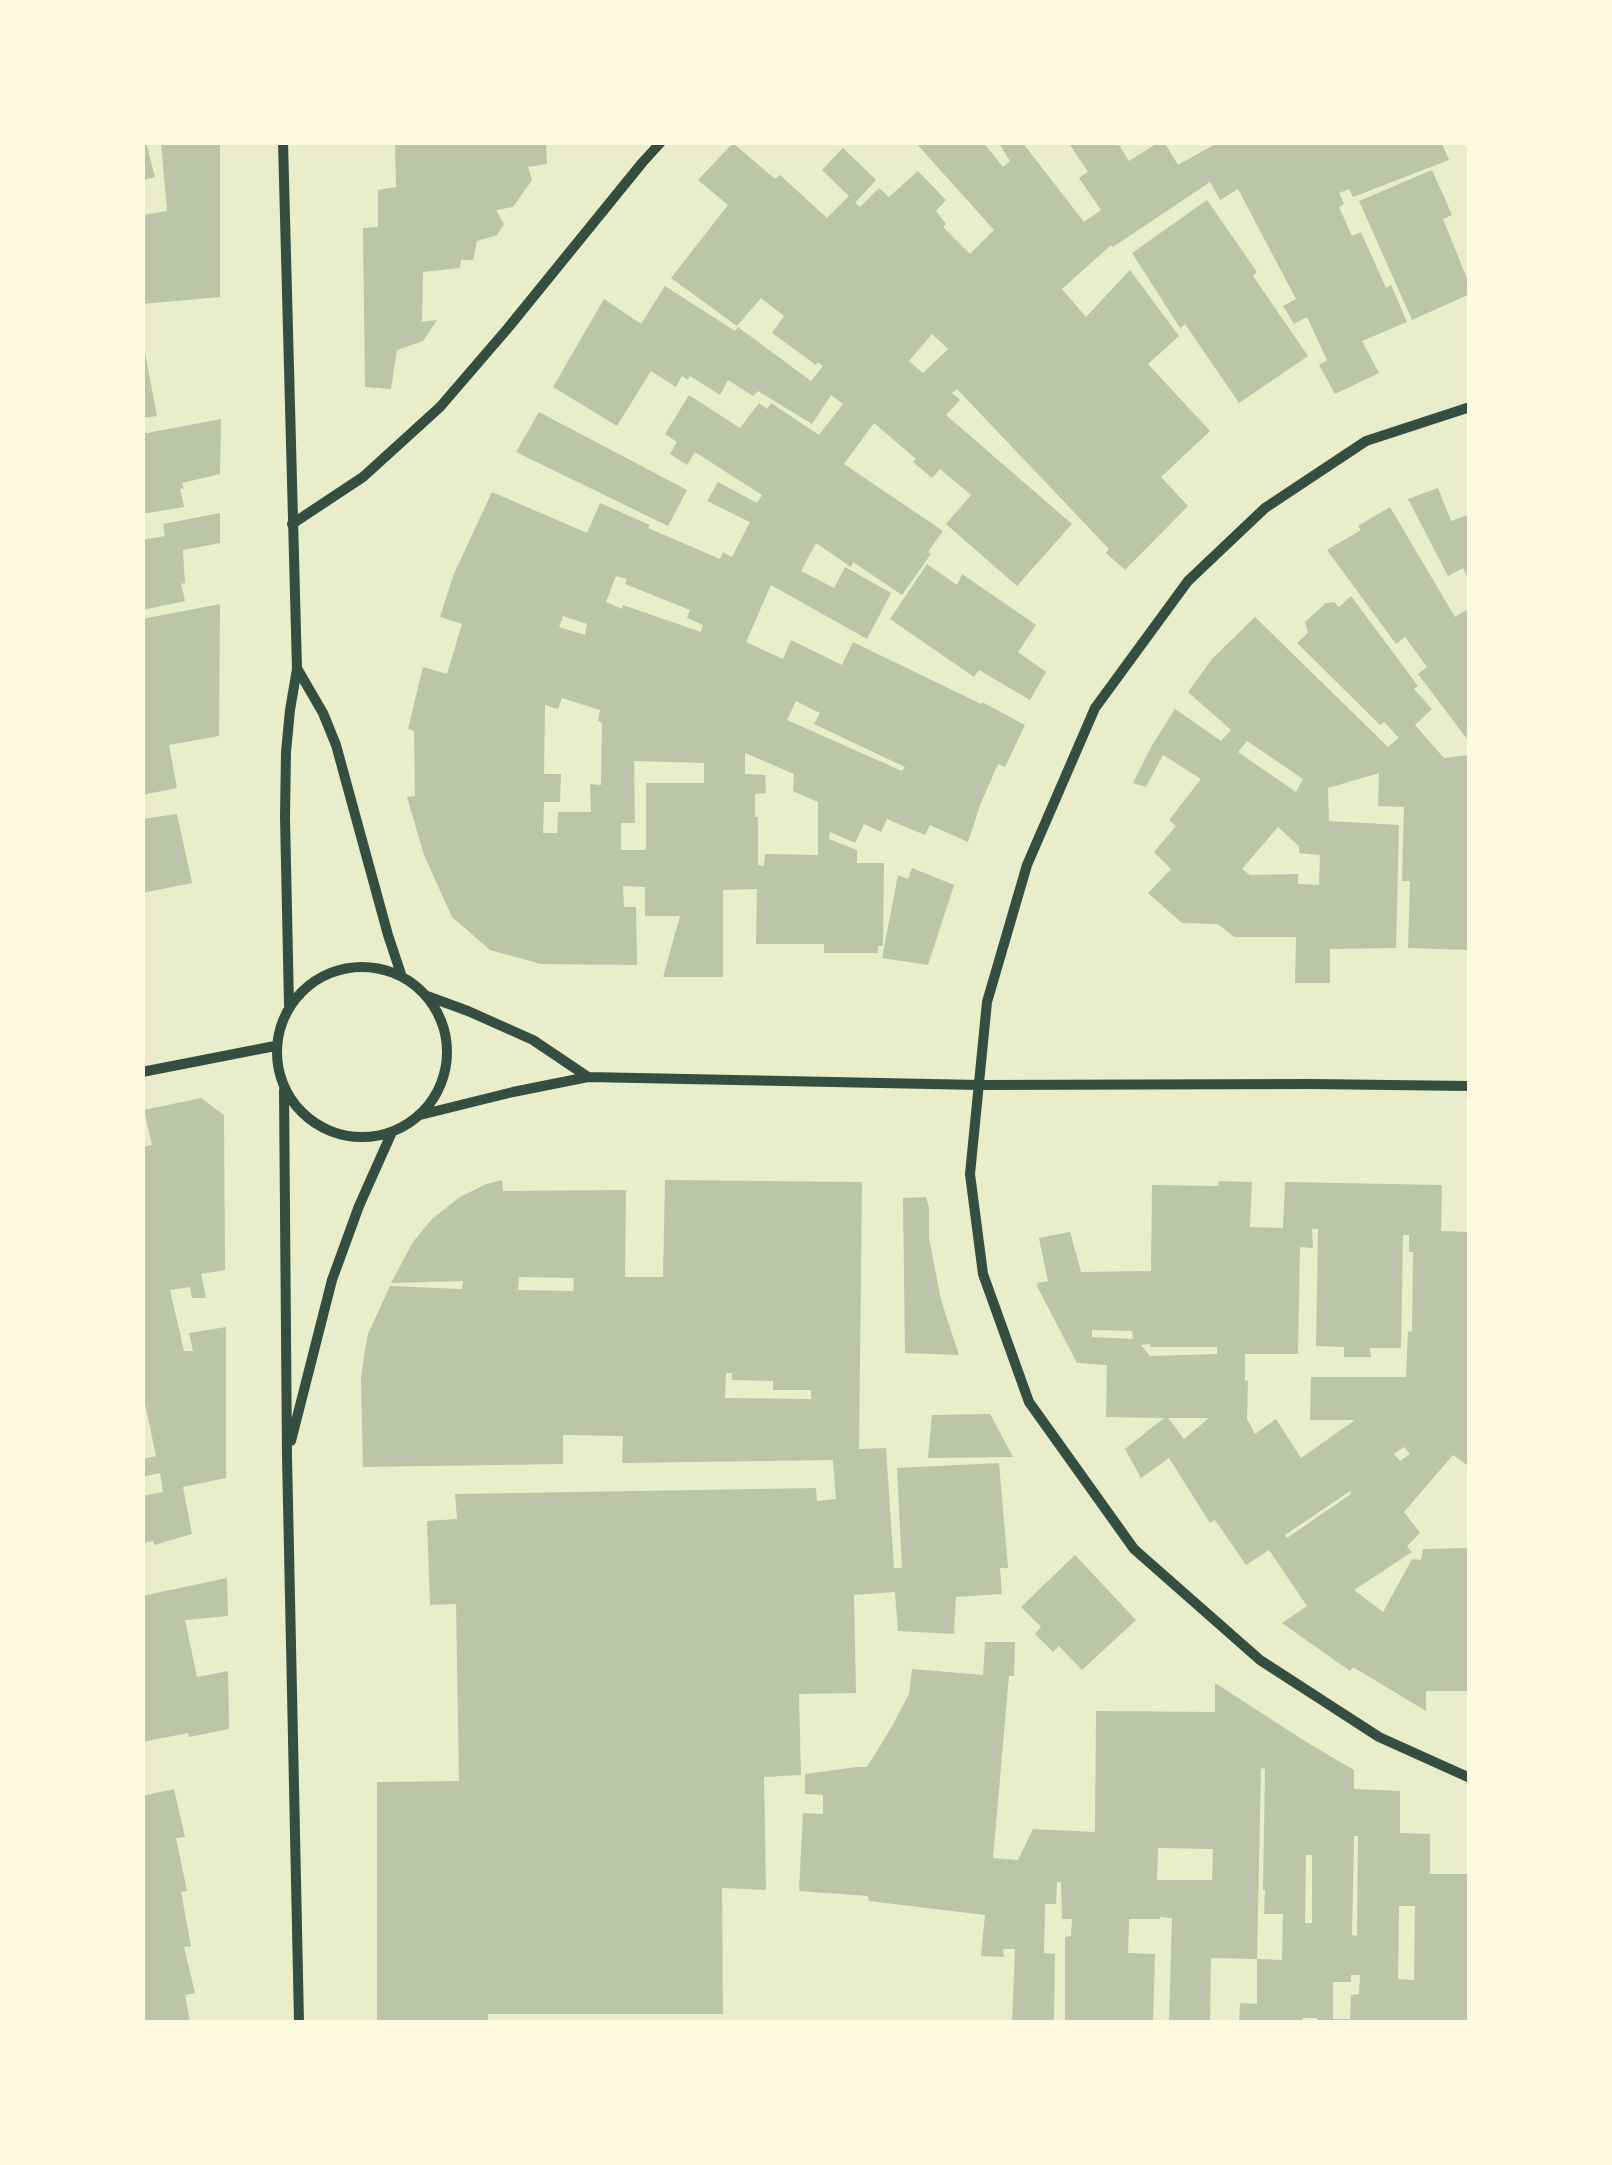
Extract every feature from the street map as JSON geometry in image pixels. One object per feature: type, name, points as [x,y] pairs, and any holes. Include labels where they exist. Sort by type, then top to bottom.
[{"type":"street","points":[[283,142],[297,669],[285,785],[289,1004],[275,1046],[284,1090],[299,2022]]},
{"type":"street","points":[[292,524],[363,478],[440,407],[661,142]]},
{"type":"street","points":[[1470,407],[1366,441],[1265,508],[1188,582],[1095,708],[1027,865],[988,1002],[970,1174],[983,1274],[1029,1402],[1134,1548],[1260,1660],[1379,1737],[1470,1778]]},
{"type":"street","points":[[297,669],[323,712],[336,745],[401,974]]},
{"type":"street","points":[[289,1004],[331,970],[364,965],[401,974],[428,996],[520,1034],[588,1077]]},
{"type":"street","points":[[420,1114],[440,1086],[448,1051],[442,1021],[428,996]]},
{"type":"street","points":[[142,1072],[275,1046]]},
{"type":"street","points":[[284,1090],[306,1119],[335,1134],[365,1138],[392,1132],[420,1114],[588,1077],[979,1085],[1470,1086]]},
{"type":"street","points":[[288,1456],[332,1280],[392,1132]]},
{"type":"building","points":[[142,142],[146,142],[155,177],[142,180]]},
{"type":"building","points":[[161,142],[220,142],[220,297],[142,304],[142,215],[167,211]]},
{"type":"building","points":[[395,142],[546,142],[547,164],[528,167],[532,180],[513,207],[496,210],[504,224],[497,235],[477,241],[473,260],[461,260],[460,268],[423,272],[422,322],[437,320],[423,341],[397,350],[391,389],[365,387],[363,228],[378,227],[378,190],[396,187]]},
{"type":"building","points":[[915,142],[983,142],[1003,167],[1010,161],[998,142],[1022,142],[1084,222],[1101,210],[1079,178],[1088,172],[1068,142],[1117,142],[1129,161],[1164,142],[1178,165],[1219,142],[1441,142],[1449,160],[1353,197],[1349,189],[1339,193],[1344,204],[1339,207],[1352,236],[1361,232],[1386,288],[1391,285],[1407,322],[1362,341],[1379,373],[1335,394],[1319,365],[1327,360],[1307,317],[1294,324],[1283,306],[1296,299],[1238,189],[1220,200],[1210,182],[1111,245],[1062,289],[1086,317],[1130,270],[1179,336],[1148,364],[1210,431],[1161,477],[1188,506],[1125,570],[957,389],[952,393],[960,400],[946,415],[1072,524],[1017,586],[946,524],[971,495],[940,469],[932,478],[874,423],[844,464],[943,531],[928,552],[931,554],[902,595],[816,543],[801,571],[834,588],[845,567],[891,593],[867,639],[771,585],[746,642],[783,659],[791,640],[842,665],[853,642],[1025,725],[1005,767],[998,764],[968,842],[930,825],[925,835],[887,819],[881,832],[864,824],[855,843],[830,832],[829,839],[857,850],[857,863],[884,863],[883,946],[878,946],[878,953],[824,953],[824,944],[756,944],[757,889],[723,890],[723,977],[663,977],[680,916],[645,916],[645,887],[623,886],[624,907],[636,907],[637,965],[541,964],[490,950],[452,917],[424,855],[407,797],[415,796],[414,731],[408,729],[423,667],[447,674],[462,624],[440,617],[453,576],[492,492],[587,533],[600,503],[720,559],[723,552],[732,557],[750,522],[707,501],[718,482],[757,503],[762,495],[695,452],[687,465],[670,454],[677,442],[665,434],[689,395],[740,428],[759,403],[767,409],[771,403],[819,435],[843,404],[831,395],[812,424],[758,391],[753,396],[728,380],[720,395],[690,376],[688,380],[682,376],[676,387],[651,371],[617,426],[553,387],[604,299],[641,324],[665,286],[735,331],[738,327],[811,381],[823,366],[772,333],[784,316],[761,298],[737,326],[671,278],[728,205],[698,180],[733,143],[775,179],[780,175],[827,218],[849,196],[822,170],[843,148],[876,180],[855,203],[860,207],[879,188],[889,197],[918,171],[946,200],[936,211],[946,224],[943,227],[970,254],[994,230]],"holes":[[[932,334],[948,349],[923,373],[909,361]],[[616,576],[627,579],[625,584],[690,610],[687,618],[703,625],[701,632],[623,605],[622,609],[606,602]],[[563,616],[587,624],[585,635],[559,627]],[[562,698],[600,710],[598,721],[602,723],[601,785],[590,784],[591,812],[558,812],[557,833],[543,833],[544,802],[560,802],[561,774],[544,774],[545,705],[558,709]],[[796,701],[820,713],[814,724],[905,767],[902,771],[787,720]],[[745,753],[794,774],[793,791],[818,802],[818,855],[765,854],[764,866],[758,865],[755,794],[766,793],[765,775],[745,774]],[[634,761],[704,763],[704,783],[646,783],[646,850],[621,850],[621,823],[635,823]]]},
{"type":"building","points":[[1432,170],[1452,215],[1443,219],[1470,294],[1412,320],[1359,201]]},
{"type":"building","points":[[1207,200],[1308,356],[1239,403],[1185,324],[1180,328],[1132,253]]},
{"type":"building","points":[[142,347],[157,416],[142,418]]},
{"type":"building","points":[[539,412],[687,490],[668,526],[516,452]]},
{"type":"building","points":[[221,419],[220,474],[182,483],[184,507],[142,514],[142,434]]},
{"type":"building","points":[[1438,488],[1451,521],[1470,514],[1470,583],[1463,568],[1448,576],[1408,499]]},
{"type":"building","points":[[1390,507],[1455,617],[1466,610],[1470,617],[1470,743],[1418,674],[1427,667],[1405,637],[1396,644],[1327,550]]},
{"type":"building","points":[[220,513],[220,543],[183,550],[185,583],[181,584],[185,601],[142,610],[142,540],[165,536],[163,524]]},
{"type":"building","points":[[927,564],[957,585],[962,574],[1036,625],[1018,652],[1046,672],[1030,700],[979,670],[974,677],[890,619]]},
{"type":"building","points":[[1351,596],[1418,686],[1414,689],[1432,709],[1415,725],[1444,758],[1470,755],[1470,950],[1408,948],[1410,881],[1402,881],[1404,807],[1378,806],[1379,773],[1328,788],[1329,821],[1399,825],[1396,948],[1330,949],[1330,983],[1295,983],[1296,937],[1234,937],[1218,924],[1182,923],[1148,893],[1171,869],[1154,852],[1176,826],[1169,820],[1201,779],[1163,755],[1146,787],[1133,783],[1175,709],[1221,741],[1231,730],[1188,692],[1212,659],[1255,617],[1388,747],[1399,738],[1384,722],[1380,725],[1297,643],[1308,633],[1305,622],[1326,603],[1334,602],[1339,607]],"holes":[[[1247,741],[1303,779],[1296,792],[1238,752]],[[1278,827],[1299,846],[1299,853],[1320,855],[1319,885],[1298,884],[1298,874],[1250,875],[1242,869]]]},
{"type":"building","points":[[220,604],[219,736],[169,745],[177,788],[142,795],[142,619]]},
{"type":"building","points":[[177,814],[192,883],[142,893],[142,819]]},
{"type":"building","points":[[912,868],[954,885],[928,965],[882,958],[898,875],[908,879]]},
{"type":"building","points":[[201,1098],[224,1115],[225,1270],[201,1274],[206,1298],[192,1298],[190,1287],[170,1290],[184,1351],[193,1351],[189,1333],[226,1327],[226,1478],[183,1487],[192,1534],[154,1545],[153,1541],[142,1543],[142,1496],[163,1492],[160,1473],[142,1477],[142,1459],[156,1456],[142,1389],[142,1147],[152,1145],[144,1110]]},
{"type":"building","points":[[502,1180],[503,1191],[626,1190],[625,1277],[663,1277],[665,1180],[862,1182],[859,1449],[886,1448],[894,1568],[902,1568],[897,1468],[999,1463],[1008,1568],[1000,1568],[1002,1594],[956,1597],[954,1634],[898,1631],[895,1592],[854,1595],[856,1693],[799,1694],[801,1775],[764,1777],[766,1890],[722,1888],[723,2014],[488,2014],[488,2022],[377,2022],[377,1782],[459,1781],[456,1604],[430,1605],[427,1521],[457,1519],[455,1494],[816,1488],[817,1501],[836,1499],[833,1460],[622,1463],[623,1436],[563,1435],[563,1464],[363,1467],[361,1379],[368,1334],[390,1286],[462,1289],[463,1281],[391,1283],[413,1242],[432,1219],[460,1197]],"holes":[[[519,1277],[574,1278],[573,1291],[518,1290]],[[726,1373],[732,1373],[732,1380],[773,1381],[773,1390],[811,1390],[811,1399],[725,1398]]]},
{"type":"building","points":[[1219,1181],[1252,1182],[1250,1227],[1283,1228],[1285,1182],[1442,1185],[1441,1231],[1470,1232],[1470,1467],[1453,1455],[1404,1512],[1420,1533],[1407,1546],[1412,1552],[1354,1590],[1383,1612],[1412,1559],[1421,1560],[1423,1549],[1470,1548],[1470,1691],[1426,1691],[1426,1711],[1353,1667],[1350,1671],[1282,1623],[1307,1606],[1269,1550],[1246,1565],[1215,1520],[1210,1523],[1169,1458],[1141,1478],[1125,1449],[1164,1418],[1106,1417],[1107,1365],[1077,1363],[1038,1288],[1037,1283],[1048,1281],[1039,1238],[1070,1232],[1081,1272],[1151,1271],[1152,1185],[1218,1186]],"holes":[[[1312,1229],[1318,1229],[1316,1346],[1344,1347],[1344,1357],[1371,1357],[1370,1348],[1401,1348],[1403,1235],[1409,1235],[1409,1252],[1413,1252],[1412,1332],[1408,1331],[1406,1377],[1311,1377],[1310,1420],[1355,1420],[1301,1458],[1276,1419],[1255,1434],[1247,1419],[1248,1380],[1245,1381],[1245,1354],[1298,1354],[1300,1247],[1313,1248]],[[1092,1330],[1132,1331],[1133,1339],[1092,1337]],[[1141,1345],[1217,1347],[1217,1354],[1150,1356]],[[1168,1418],[1209,1418],[1184,1439]],[[1404,1447],[1410,1454],[1400,1461],[1394,1454]],[[1350,1491],[1351,1494],[1287,1538],[1285,1535]]]},
{"type":"building","points":[[926,1197],[941,1300],[959,1355],[905,1353],[903,1198]]},
{"type":"building","points":[[990,1414],[1013,1457],[928,1458],[932,1415]]},
{"type":"building","points":[[1075,1555],[1136,1620],[1082,1670],[1059,1646],[1053,1652],[1035,1634],[1041,1627],[1021,1607]]},
{"type":"building","points":[[227,1578],[228,1616],[185,1620],[197,1677],[228,1671],[229,1729],[142,1742],[142,1596]]},
{"type":"building","points":[[985,1642],[1015,1642],[993,1858],[1018,1860],[1033,1829],[1095,1832],[1096,1711],[1215,1712],[1215,1683],[1354,1770],[1354,1789],[1400,1791],[1400,1833],[1430,1834],[1430,1874],[1470,1874],[1470,2022],[1350,2022],[1351,1995],[1359,1994],[1360,1975],[1351,1975],[1351,1982],[1333,1982],[1333,2019],[1348,2022],[1303,2018],[1303,2022],[1239,2022],[1240,2003],[1257,2004],[1257,1959],[1211,1958],[1210,2022],[1169,2022],[1172,1918],[1160,1917],[1129,1919],[1128,1953],[1155,1954],[1153,2022],[1065,2022],[1065,1937],[1071,1936],[1072,1919],[1062,1919],[1061,1882],[1057,1882],[1056,1904],[1045,1904],[1044,1953],[1055,1954],[1054,2022],[1012,2022],[1015,1949],[1003,1949],[1004,1957],[981,1956],[985,1915],[869,1901],[868,1896],[799,1891],[803,1813],[823,1814],[823,1795],[805,1794],[805,1774],[867,1767],[909,1694],[912,1669],[983,1675]],"holes":[[[1261,1768],[1265,1769],[1264,1914],[1283,1914],[1282,1960],[1257,1959]],[[1354,1836],[1358,1836],[1357,1936],[1352,1935]],[[1158,1848],[1213,1849],[1212,1880],[1157,1880]],[[1306,1855],[1312,1855],[1312,1923],[1305,1923]],[[1399,1906],[1415,1906],[1414,1980],[1398,1979]]]},
{"type":"building","points":[[174,1789],[185,1837],[176,1838],[187,1891],[181,1892],[191,1946],[184,1947],[195,1993],[185,1995],[190,2022],[142,2022],[142,1796]]}]
